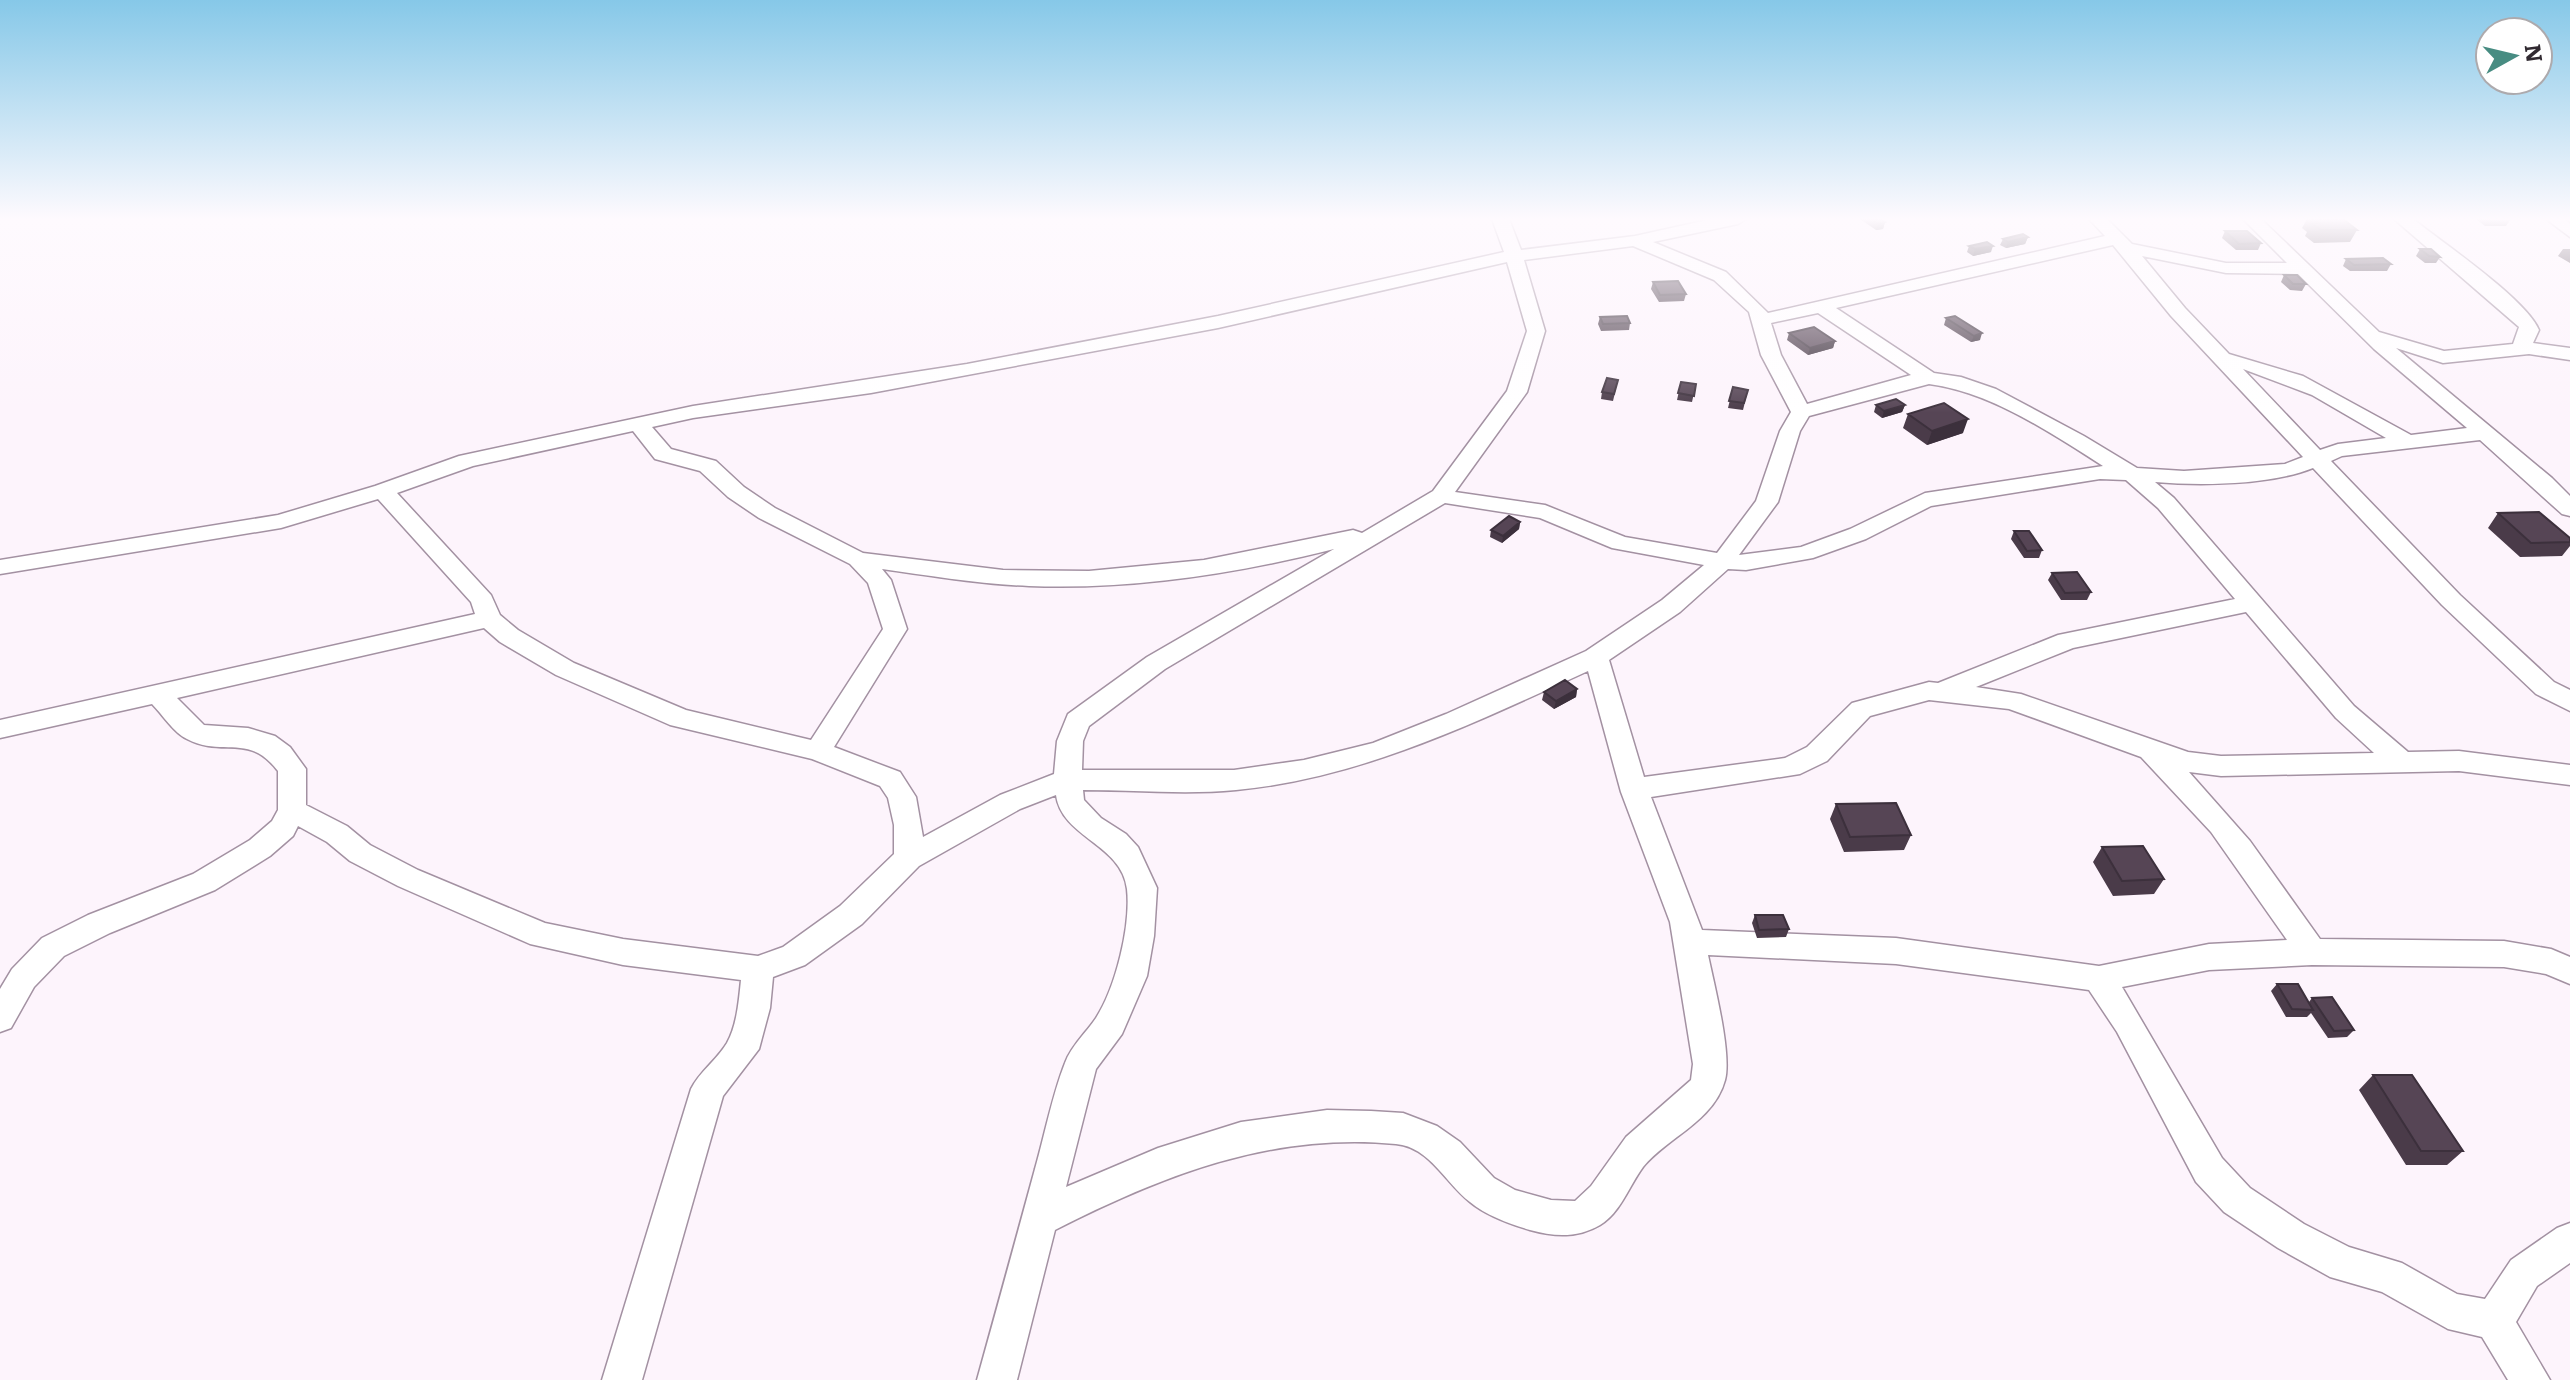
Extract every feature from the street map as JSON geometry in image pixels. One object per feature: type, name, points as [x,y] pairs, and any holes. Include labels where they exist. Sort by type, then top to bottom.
[{"type":"street","points":[[0,567],[281,521],[383,491],[467,461],[693,412],[885,385],[1218,322],[1389,283]]},
{"type":"street","points":[[997,1380],[1081,1064],[1110,1024],[1131,976],[1139,936],[1142,888],[1128,855],[1116,842],[1091,826],[1071,804],[1067,780],[1070,741],[1077,721],[1156,663],[1441,496],[1517,392],[1536,331],[1522,283]]},
{"type":"street","points":[[1728,283],[1758,310],[1771,355],[1801,412]]},
{"type":"street","points":[[1761,320],[1929,283]]},
{"type":"street","points":[[2154,283],[2451,600],[2545,688],[2570,702]]},
{"type":"street","points":[[2318,283],[2570,509]]},
{"type":"street","points":[[2482,283],[2528,325],[2530,330],[2520,349]]},
{"type":"street","points":[[1820,306],[1929,378]]},
{"type":"street","points":[[2367,330],[2424,353],[2443,357],[2520,349],[2570,354]]},
{"type":"street","points":[[2222,359],[2259,364],[2307,384],[2409,443]]},
{"type":"street","points":[[292,810],[337,834],[360,853],[408,878],[541,935],[623,952],[758,969],[794,956],[839,924],[909,858],[1010,802],[1067,780],[1234,780],[1304,770],[1418,737],[1595,657],[1671,606],[1723,561],[1767,502],[1790,431],[1801,412],[1908,381],[1929,378],[1954,381],[1989,393],[2130,473],[2166,503],[2249,604],[2345,712],[2399,760]]},
{"type":"street","points":[[638,424],[663,454],[708,466],[736,492],[767,513],[858,559],[879,580],[895,629],[818,751]]},
{"type":"street","points":[[1441,496],[1545,512],[1620,543],[1746,563],[1805,553],[1858,534],[1925,500],[2100,472],[2160,478],[2289,470],[2338,450],[2482,433]]},
{"type":"street","points":[[2544,483],[2570,493]]},
{"type":"street","points":[[383,491],[482,600],[489,619],[509,636],[565,669],[679,718],[818,751],[890,779],[902,797],[908,825],[909,858]]},
{"type":"street","points":[[858,559],[970,574],[1052,579],[1226,563],[1312,548],[1385,529]]},
{"type":"street","points":[[1634,789],[1790,767],[1817,754],[1861,709],[1985,676],[2067,641],[2249,604]]},
{"type":"street","points":[[0,729],[489,619]]},
{"type":"street","points":[[1039,1219],[1113,1182],[1194,1151],[1258,1135],[1339,1124],[1410,1130],[1446,1149],[1474,1185],[1518,1210],[1562,1219],[1577,1218],[1594,1210],[1609,1194],[1631,1157],[1659,1128],[1697,1100],[1707,1083],[1709,1056],[1690,942],[1634,789],[1609,690],[1595,657]]},
{"type":"street","points":[[1929,691],[2012,700],[2188,762],[2221,766],[2459,761],[2570,775]]},
{"type":"street","points":[[0,1018],[23,978],[53,947],[99,924],[204,882],[260,848],[283,828],[292,810],[292,769],[280,754],[265,743],[248,738],[215,738],[195,732],[156,692]]},
{"type":"street","points":[[2146,749],[2191,787],[2218,818],[2312,952]]},
{"type":"street","points":[[1690,942],[1874,950],[2012,963],[2099,979],[2209,957],[2312,952],[2504,954],[2564,965]]},
{"type":"street","points":[[622,1380],[708,1089],[742,1049],[754,1008],[758,969]]},
{"type":"street","points":[[2099,979],[2128,1022],[2209,1170],[2237,1200],[2291,1236],[2343,1264],[2389,1276],[2448,1310],[2493,1319]]},
{"type":"street","points":[[2493,1319],[2504,1307],[2524,1273],[2570,1241]]},
{"type":"street","points":[[2493,1319],[2530,1380]]},
{"type":"building","points":[[1654,283],[1679,283],[1686,294],[1660,295]]},
{"type":"building","points":[[1627,316],[1630,323],[1603,324],[1600,317]]},
{"type":"building","points":[[1955,316],[1982,333],[1974,336],[1946,318]]},
{"type":"building","points":[[1814,327],[1835,341],[1810,348],[1789,333]]},
{"type":"building","points":[[1607,378],[1618,380],[1614,394],[1602,392]]},
{"type":"building","points":[[1681,382],[1696,384],[1694,396],[1678,393]]},
{"type":"building","points":[[1733,387],[1748,390],[1744,403],[1729,401]]},
{"type":"building","points":[[1896,399],[1905,405],[1884,411],[1876,405]]},
{"type":"building","points":[[1944,403],[1968,419],[1932,431],[1908,414]]},
{"type":"building","points":[[2539,512],[2570,538],[2570,542],[2531,543],[2498,513]]},
{"type":"building","points":[[1509,516],[1520,522],[1503,536],[1491,530]]},
{"type":"building","points":[[2014,531],[2029,531],[2042,550],[2027,551]]},
{"type":"building","points":[[2077,572],[2091,592],[2065,593],[2052,573]]},
{"type":"building","points":[[1565,680],[1577,689],[1556,701],[1544,692]]},
{"type":"building","points":[[1896,803],[1911,835],[1850,837],[1836,804]]},
{"type":"building","points":[[2143,846],[2164,879],[2122,881],[2102,847]]},
{"type":"building","points":[[1755,915],[1783,915],[1789,929],[1759,930]]},
{"type":"building","points":[[2277,984],[2298,984],[2313,1010],[2292,1009]]},
{"type":"building","points":[[2332,997],[2354,1030],[2334,1031],[2312,998]]},
{"type":"building","points":[[2373,1075],[2412,1075],[2463,1151],[2421,1151]]}]
